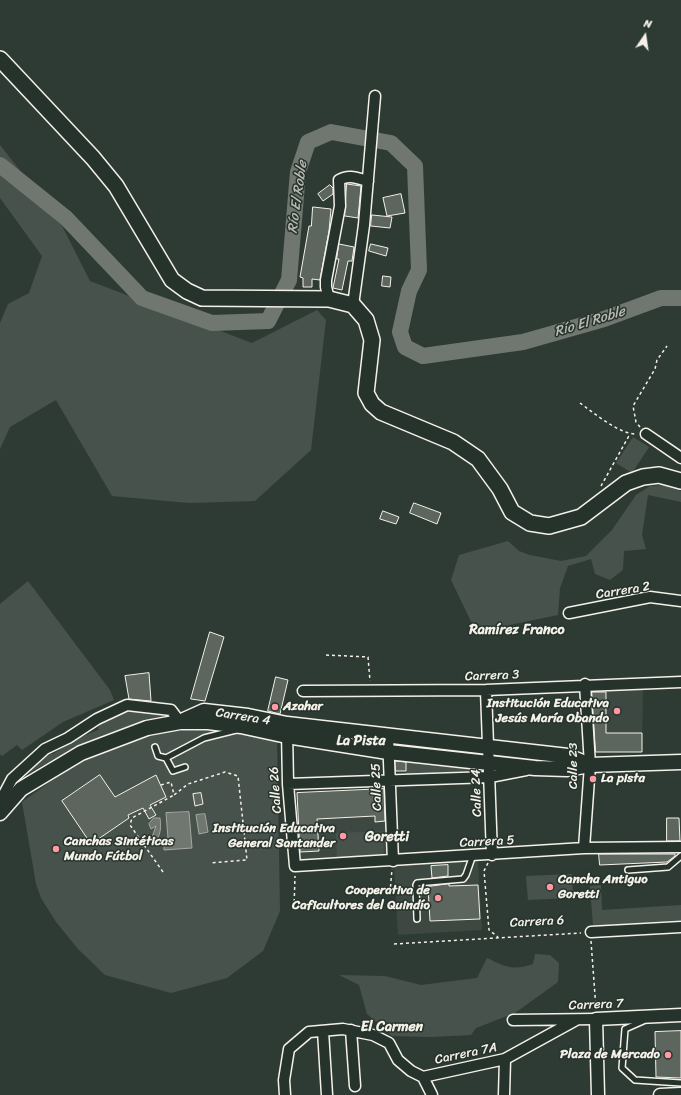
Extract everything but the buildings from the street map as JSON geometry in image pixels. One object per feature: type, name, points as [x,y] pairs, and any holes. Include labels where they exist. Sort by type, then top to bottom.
[{"type":"main road","points":[[0,59],[93,158],[116,186],[172,280],[202,298],[329,299],[353,305],[366,320],[372,340],[366,393],[372,404],[381,412],[453,442],[478,459],[500,488],[512,512],[530,523],[548,526],[581,516],[626,484],[643,477],[659,475],[681,481]]},
{"type":"main road","name":"Carrera 4","points":[[180,722],[204,711],[248,716],[287,730],[388,752],[490,770],[535,768],[566,769],[590,765],[681,762]]},
{"type":"main road","points":[[0,813],[21,789],[81,753],[147,728],[180,722]]},
{"type":"main road","name":"Carrera 4","points":[[180,722],[208,722],[287,730],[388,737],[568,756],[590,765]]},
{"type":"street","points":[[353,305],[364,225],[375,96]]},
{"type":"street","points":[[329,299],[326,280],[340,206],[339,180],[344,177],[354,177],[368,181]]},
{"type":"street","points":[[646,434],[681,458]]},
{"type":"street","name":"Carrera 2","points":[[569,613],[650,597],[681,601]]},
{"type":"street","name":"Carrera 3","points":[[303,691],[486,690],[585,684],[681,682]]},
{"type":"street","name":"Calle 23","points":[[584,848],[590,765],[585,684]]},
{"type":"street","name":"Calle 24","points":[[486,690],[492,855]]},
{"type":"street","points":[[0,809],[4,794],[12,779],[45,749],[68,738],[97,719],[127,705],[171,710],[180,722]]},
{"type":"street","name":"Calle 26","points":[[287,730],[288,784],[295,866]]},
{"type":"street","name":"Calle 25","points":[[388,737],[393,861]]},
{"type":"street","name":"Carrera 4","points":[[288,784],[389,781],[490,770]]},
{"type":"street","name":"Carrera 5","points":[[295,866],[492,855],[584,848],[681,847]]},
{"type":"street","points":[[591,932],[681,927]]},
{"type":"street","name":"Carrera 7","points":[[512,1020],[576,1020],[681,1015]]},
{"type":"street","points":[[596,1019],[598,1095]]},
{"type":"street","name":"Carrera 7A","points":[[423,1077],[505,1059],[576,1020]]},
{"type":"street","points":[[285,1095],[284,1080],[290,1050],[309,1032],[343,1029],[373,1035],[389,1043],[398,1060],[411,1071],[423,1077],[432,1095]]},
{"type":"street","points":[[351,1030],[355,1086]]},
{"type":"street","points":[[323,1031],[327,1095]]},
{"type":"street","points":[[504,1095],[505,1059]]},
{"type":"street","points":[[660,1095],[681,1094]]},
{"type":"lane","points":[[155,747],[158,756],[166,758],[204,738],[235,731],[241,726]]},
{"type":"lane","points":[[166,758],[173,771],[185,767]]},
{"type":"lane","points":[[417,919],[417,883],[463,878],[466,875],[473,855]]},
{"type":"lane","points":[[628,870],[668,867],[681,856]]},
{"type":"lane","points":[[652,1017],[625,1029],[622,1068],[635,1080],[681,1083]]},
{"type":"path","points":[[646,434],[636,422],[633,406],[655,368],[657,360],[667,346]]},
{"type":"path","points":[[580,403],[604,420],[631,434],[646,434]]},
{"type":"path","points":[[598,492],[612,464],[631,434]]},
{"type":"path","points":[[326,655],[368,657],[371,691]]},
{"type":"path","points":[[163,872],[130,824],[132,818],[174,795],[188,784],[225,772],[238,776],[247,860],[210,863]]},
{"type":"path","points":[[161,786],[171,782],[174,795]]},
{"type":"path","points":[[492,855],[484,871],[489,930],[498,937]]},
{"type":"path","points":[[390,893],[393,861]]},
{"type":"path","points":[[294,908],[295,866]]},
{"type":"path","points":[[591,932],[596,1019]]},
{"type":"path","name":"Carrera 6","points":[[394,944],[591,932]]},
{"type":"shaded area","points":[[0,145],[59,220],[90,281],[252,343],[317,310],[326,320],[311,450],[255,501],[189,503],[112,496],[56,400],[10,427],[0,449],[0,323],[8,304],[29,293],[42,256],[0,198]]},
{"type":"shaded area","points":[[633,437],[649,447],[632,473],[616,463]]},
{"type":"shaded area","points":[[666,485],[681,491],[681,502],[648,495],[642,535],[646,549],[624,551],[623,570],[610,580],[595,574],[591,559],[568,566],[560,588],[558,615],[476,632],[451,580],[459,555],[508,541],[519,551],[530,555],[561,561],[586,556],[612,530],[636,495],[650,486]]},
{"type":"shaded area","points":[[28,581],[110,690],[114,700],[63,722],[22,750],[17,745],[2,756],[0,754],[0,604]]},
{"type":"shaded area","name":"Institución Educativa Jesús María Obando","points":[[591,688],[643,689],[642,752],[591,752]]},
{"type":"shaded area","points":[[130,708],[168,713],[171,716],[115,733],[61,756],[27,774],[25,771],[45,752],[53,754],[76,739],[98,730],[99,722]]},
{"type":"shaded area","points":[[170,731],[224,731],[277,739],[280,911],[263,951],[227,978],[171,993],[105,975],[78,949],[56,922],[41,898],[36,884],[22,802],[85,757],[148,734]]},
{"type":"shaded area","points":[[406,758],[476,765],[476,770],[406,775]]},
{"type":"shaded area","name":"Institución Educativa General Santander","points":[[385,789],[388,861],[300,865],[297,793]]},
{"type":"shaded area","points":[[189,812],[192,848],[164,850],[164,839],[168,838],[166,813]]},
{"type":"shaded area","points":[[205,814],[208,832],[199,834],[196,815]]},
{"type":"shaded area","points":[[154,818],[160,818],[161,824],[157,839],[152,837],[156,826],[151,829],[149,824]]},
{"type":"shaded area","points":[[383,831],[384,858],[337,860],[336,833]]},
{"type":"shaded area","name":"Cooperativa de Caficultores del Quindío","points":[[478,861],[482,930],[398,935],[394,866]]},
{"type":"shaded area","name":"Cancha Antiguo Goretti","points":[[572,874],[573,898],[528,900],[526,876]]},
{"type":"shaded area","points":[[601,885],[602,910],[681,905],[681,920],[593,926],[590,886]]},
{"type":"shaded area","points":[[535,954],[550,955],[559,963],[558,982],[515,1013],[476,1028],[471,1035],[430,1037],[392,1036],[367,1014],[359,985],[339,975],[385,976],[421,985],[477,978],[487,958],[499,964],[510,967],[515,968],[526,966],[533,964]]},
{"type":"waterway","name":"Río El Roble","points":[[0,165],[66,218],[142,298],[212,323],[268,321],[289,280],[298,172],[308,142],[331,132],[391,143],[415,166],[419,270],[409,291],[400,332],[405,347],[423,356],[523,342],[604,319],[661,298],[681,298]]},
{"type":"place","name":"Azahar","points":[[275,707]]},
{"type":"place","name":"Institución Educativa Jesús María Obando","points":[[617,711]]},
{"type":"place","name":"La pista","points":[[593,779]]},
{"type":"place","name":"Institución Educativa General Santander","points":[[343,836]]},
{"type":"place","name":"Canchas Sintéticas Mundo Fútbol","points":[[56,849]]},
{"type":"place","name":"Cancha Antiguo Goretti","points":[[550,887]]},
{"type":"place","name":"Cooperativa de Caficultores del Quindío","points":[[438,898]]},
{"type":"place","name":"Plaza de Mercado","points":[[668,1055]]},
{"type":"district","name":"Ramírez Franco","points":[[517,630]]},
{"type":"district","name":"La Pista","points":[[361,741]]},
{"type":"district","name":"Goretti","points":[[387,837]]},
{"type":"district","name":"El Carmen","points":[[392,1027]]}]
